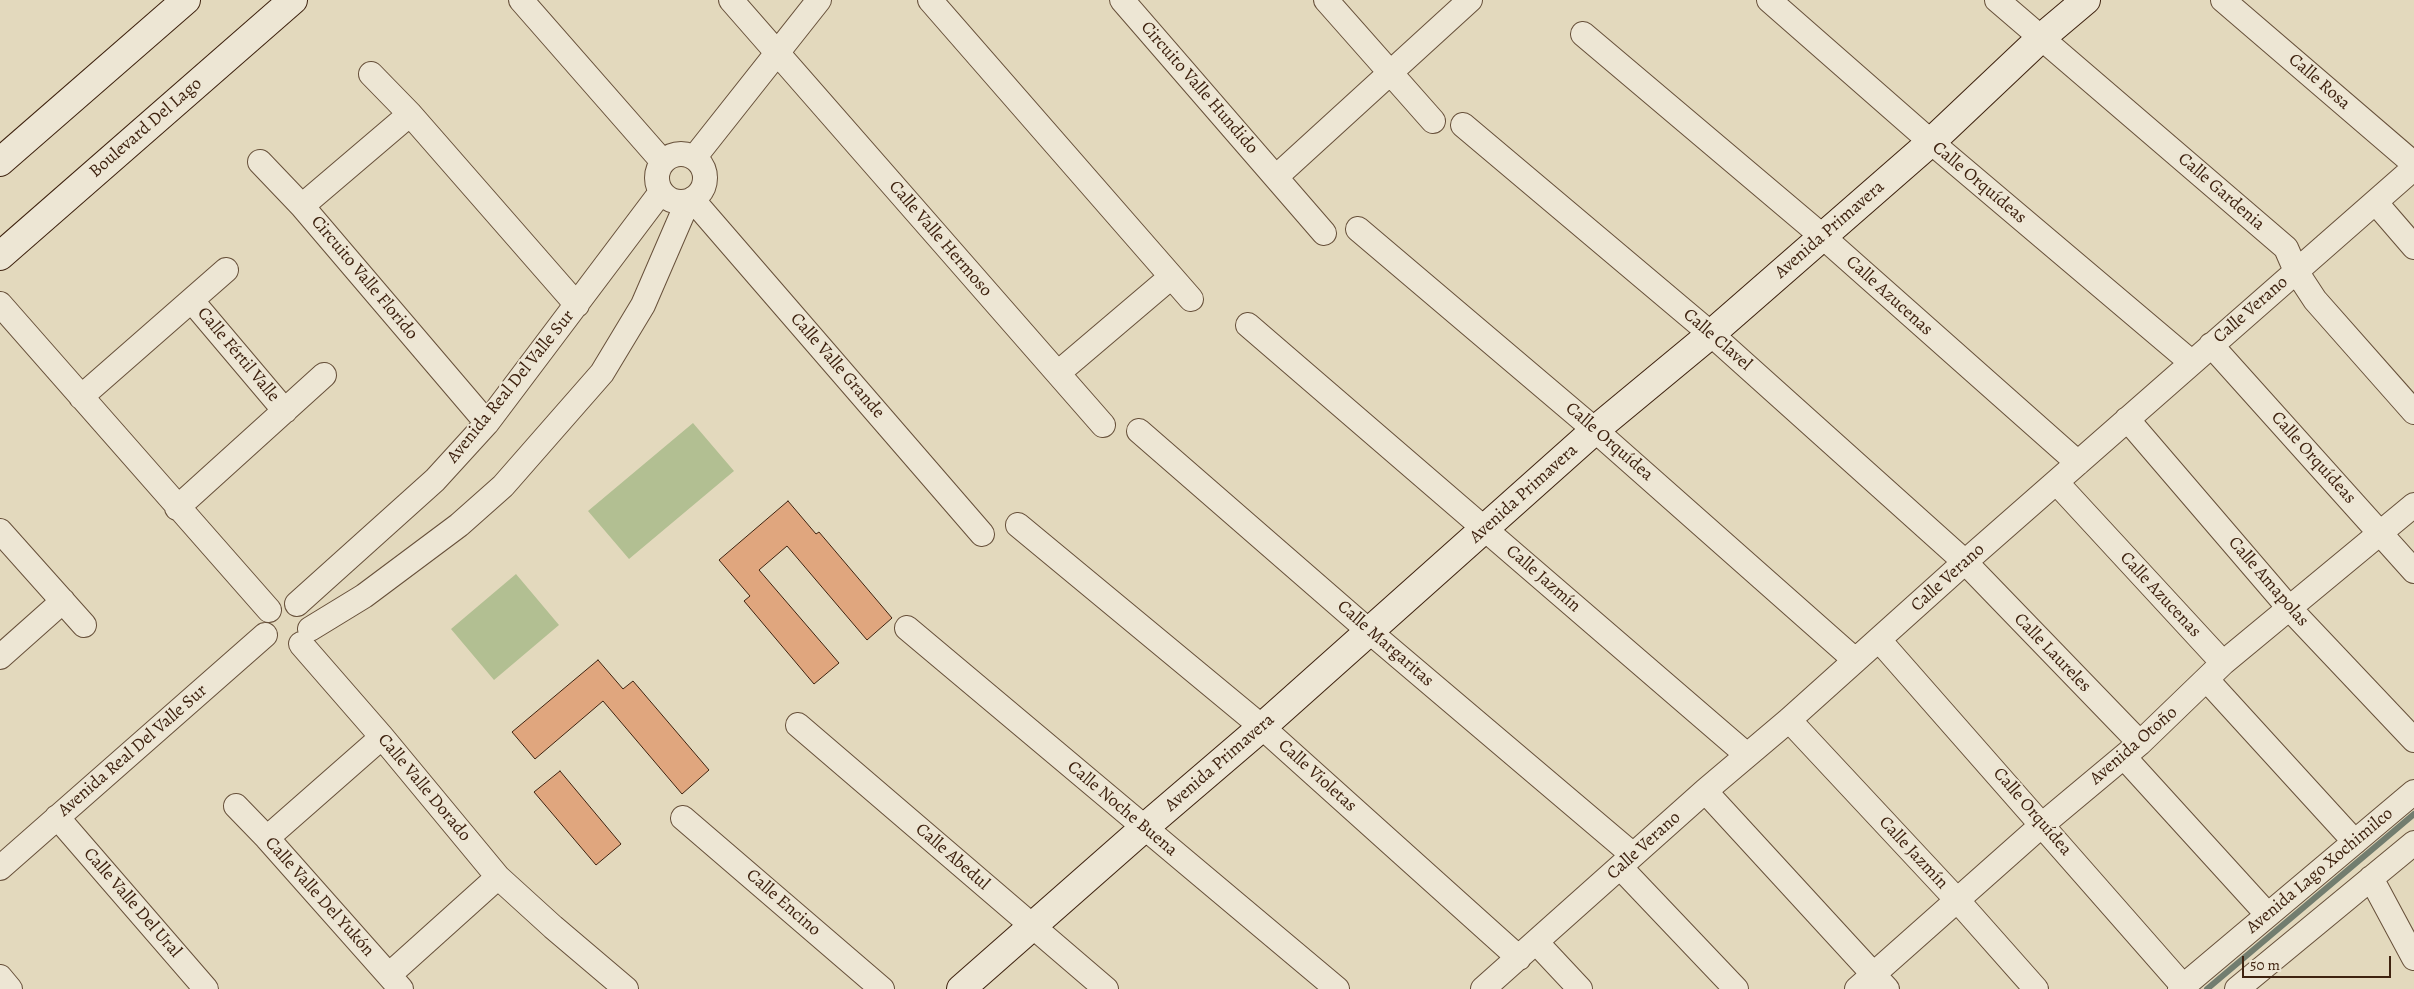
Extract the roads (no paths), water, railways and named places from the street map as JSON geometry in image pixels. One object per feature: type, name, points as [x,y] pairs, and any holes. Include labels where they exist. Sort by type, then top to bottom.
[{"type":"street","points":[[0,162],[186,0]]},
{"type":"street","name":"Boulevard Del Lago","points":[[0,256],[293,0]]},
{"type":"street","points":[[521,0],[663,162]]},
{"type":"street","name":"Calle Valle Hermoso","points":[[731,0],[1103,425]]},
{"type":"street","points":[[694,158],[819,0]]},
{"type":"street","points":[[930,0],[1191,299]]},
{"type":"street","name":"Circuito Valle Hundido","points":[[1122,0],[1324,233]]},
{"type":"street","points":[[1326,0],[1388,73],[1433,121]]},
{"type":"street","points":[[1276,177],[1470,0]]},
{"type":"street","name":"Calle Orquídeas","points":[[1769,0],[1931,142],[2192,362]]},
{"type":"street","name":"Calle Gardenia","points":[[1997,0],[2286,248],[2296,271],[2315,300],[2414,412]]},
{"type":"street","name":"Avenida Primavera","points":[[962,989],[1370,632],[1595,430],[1711,334],[1931,142],[2041,38],[2086,0]]},
{"type":"street","name":"Calle Rosa","points":[[2223,0],[2414,164]]},
{"type":"street","name":"Calle Azucenas","points":[[1583,34],[1822,236],[2078,463]]},
{"type":"street","points":[[371,74],[410,114],[577,305]]},
{"type":"street","name":"Circuito Valle Florido","points":[[410,114],[302,206],[487,423]]},
{"type":"street","name":"Calle Clavel","points":[[1463,125],[1711,334],[1965,562]]},
{"type":"street","points":[[305,636],[307,615],[297,604],[287,602],[277,604],[269,610],[263,627],[265,635],[275,645],[288,648],[364,596],[459,525],[516,472],[602,373],[643,305],[690,200],[700,193],[704,184],[705,174],[701,165],[694,158],[684,154],[672,156],[663,162],[658,171],[657,182],[661,192],[673,201],[690,200]]},
{"type":"street","points":[[260,162],[302,206]]},
{"type":"street","name":"Calle Verano","points":[[1483,989],[1705,791],[1789,720],[1965,562],[2414,168]]},
{"type":"street","name":"Avenida Real Del Valle Sur","points":[[297,604],[435,480],[487,423],[552,334],[577,305],[661,192]]},
{"type":"street","name":"Calle Valle Grande","points":[[690,200],[982,534]]},
{"type":"street","points":[[2376,203],[2414,247]]},
{"type":"street","name":"Calle Orquídea","points":[[1358,229],[1595,430],[1855,660]]},
{"type":"street","points":[[192,301],[226,270]]},
{"type":"street","points":[[1058,373],[1171,277]]},
{"type":"street","name":"Calle Fértil Valle","points":[[81,397],[192,301],[285,411],[177,508]]},
{"type":"street","points":[[0,304],[177,508],[269,610]]},
{"type":"street","name":"Calle Jazmín","points":[[1248,325],[1747,755]]},
{"type":"street","name":"Calle Orquídeas","points":[[2211,345],[2414,571]]},
{"type":"street","points":[[285,411],[324,375]]},
{"type":"street","name":"Calle Amapolas","points":[[2127,419],[2290,608],[2414,740]]},
{"type":"street","name":"Calle Margaritas","points":[[1139,431],[1370,632],[1627,861],[1736,989]]},
{"type":"street","name":"Calle Azucenas","points":[[2056,482],[2355,842]]},
{"type":"street","name":"Avenida Otoño","points":[[1872,984],[1958,901],[2043,824],[2132,750],[2215,672],[2414,505]]},
{"type":"street","name":"Calle Violetas","points":[[1018,525],[1262,727],[1519,958]]},
{"type":"street","points":[[0,531],[84,625]]},
{"type":"street","name":"Calle Laureles","points":[[1965,562],[2132,750],[2267,914]]},
{"type":"street","points":[[0,658],[63,601]]},
{"type":"street","name":"Calle Noche Buena","points":[[907,628],[1337,989]]},
{"type":"street","name":"Avenida Real Del Valle Sur","points":[[0,868],[265,635]]},
{"type":"street","name":"Calle Valle Dorado","points":[[305,636],[382,737],[498,877],[626,989]]},
{"type":"street","name":"Calle Orquídea","points":[[1879,640],[2043,824],[2182,988]]},
{"type":"street","name":"Calle Jazmín","points":[[1789,720],[1958,901],[2036,989]]},
{"type":"street","name":"Calle Abedul","points":[[798,725],[1106,989]]},
{"type":"street","points":[[267,838],[382,737]]},
{"type":"street","points":[[1705,791],[1872,984]]},
{"type":"street","name":"Avenida Lago Xochimilco","points":[[2182,988],[2267,914],[2414,792]]},
{"type":"street","name":"Calle Valle Del Yukón","points":[[236,806],[267,838],[395,982]]},
{"type":"street","name":"Calle Valle Del Ural","points":[[57,817],[206,989]]},
{"type":"street","name":"Calle Encino","points":[[683,818],[882,989]]},
{"type":"street","name":"Avenida Lago Xochimilco","points":[[2237,989],[2414,843]]},
{"type":"street","points":[[395,982],[498,877]]},
{"type":"street","points":[[2371,878],[2414,958]]},
{"type":"street","points":[[1536,942],[1580,989]]},
{"type":"street","points":[[0,977],[10,989]]},
{"type":"waterway","points":[[2207,989],[2414,814]]}]
